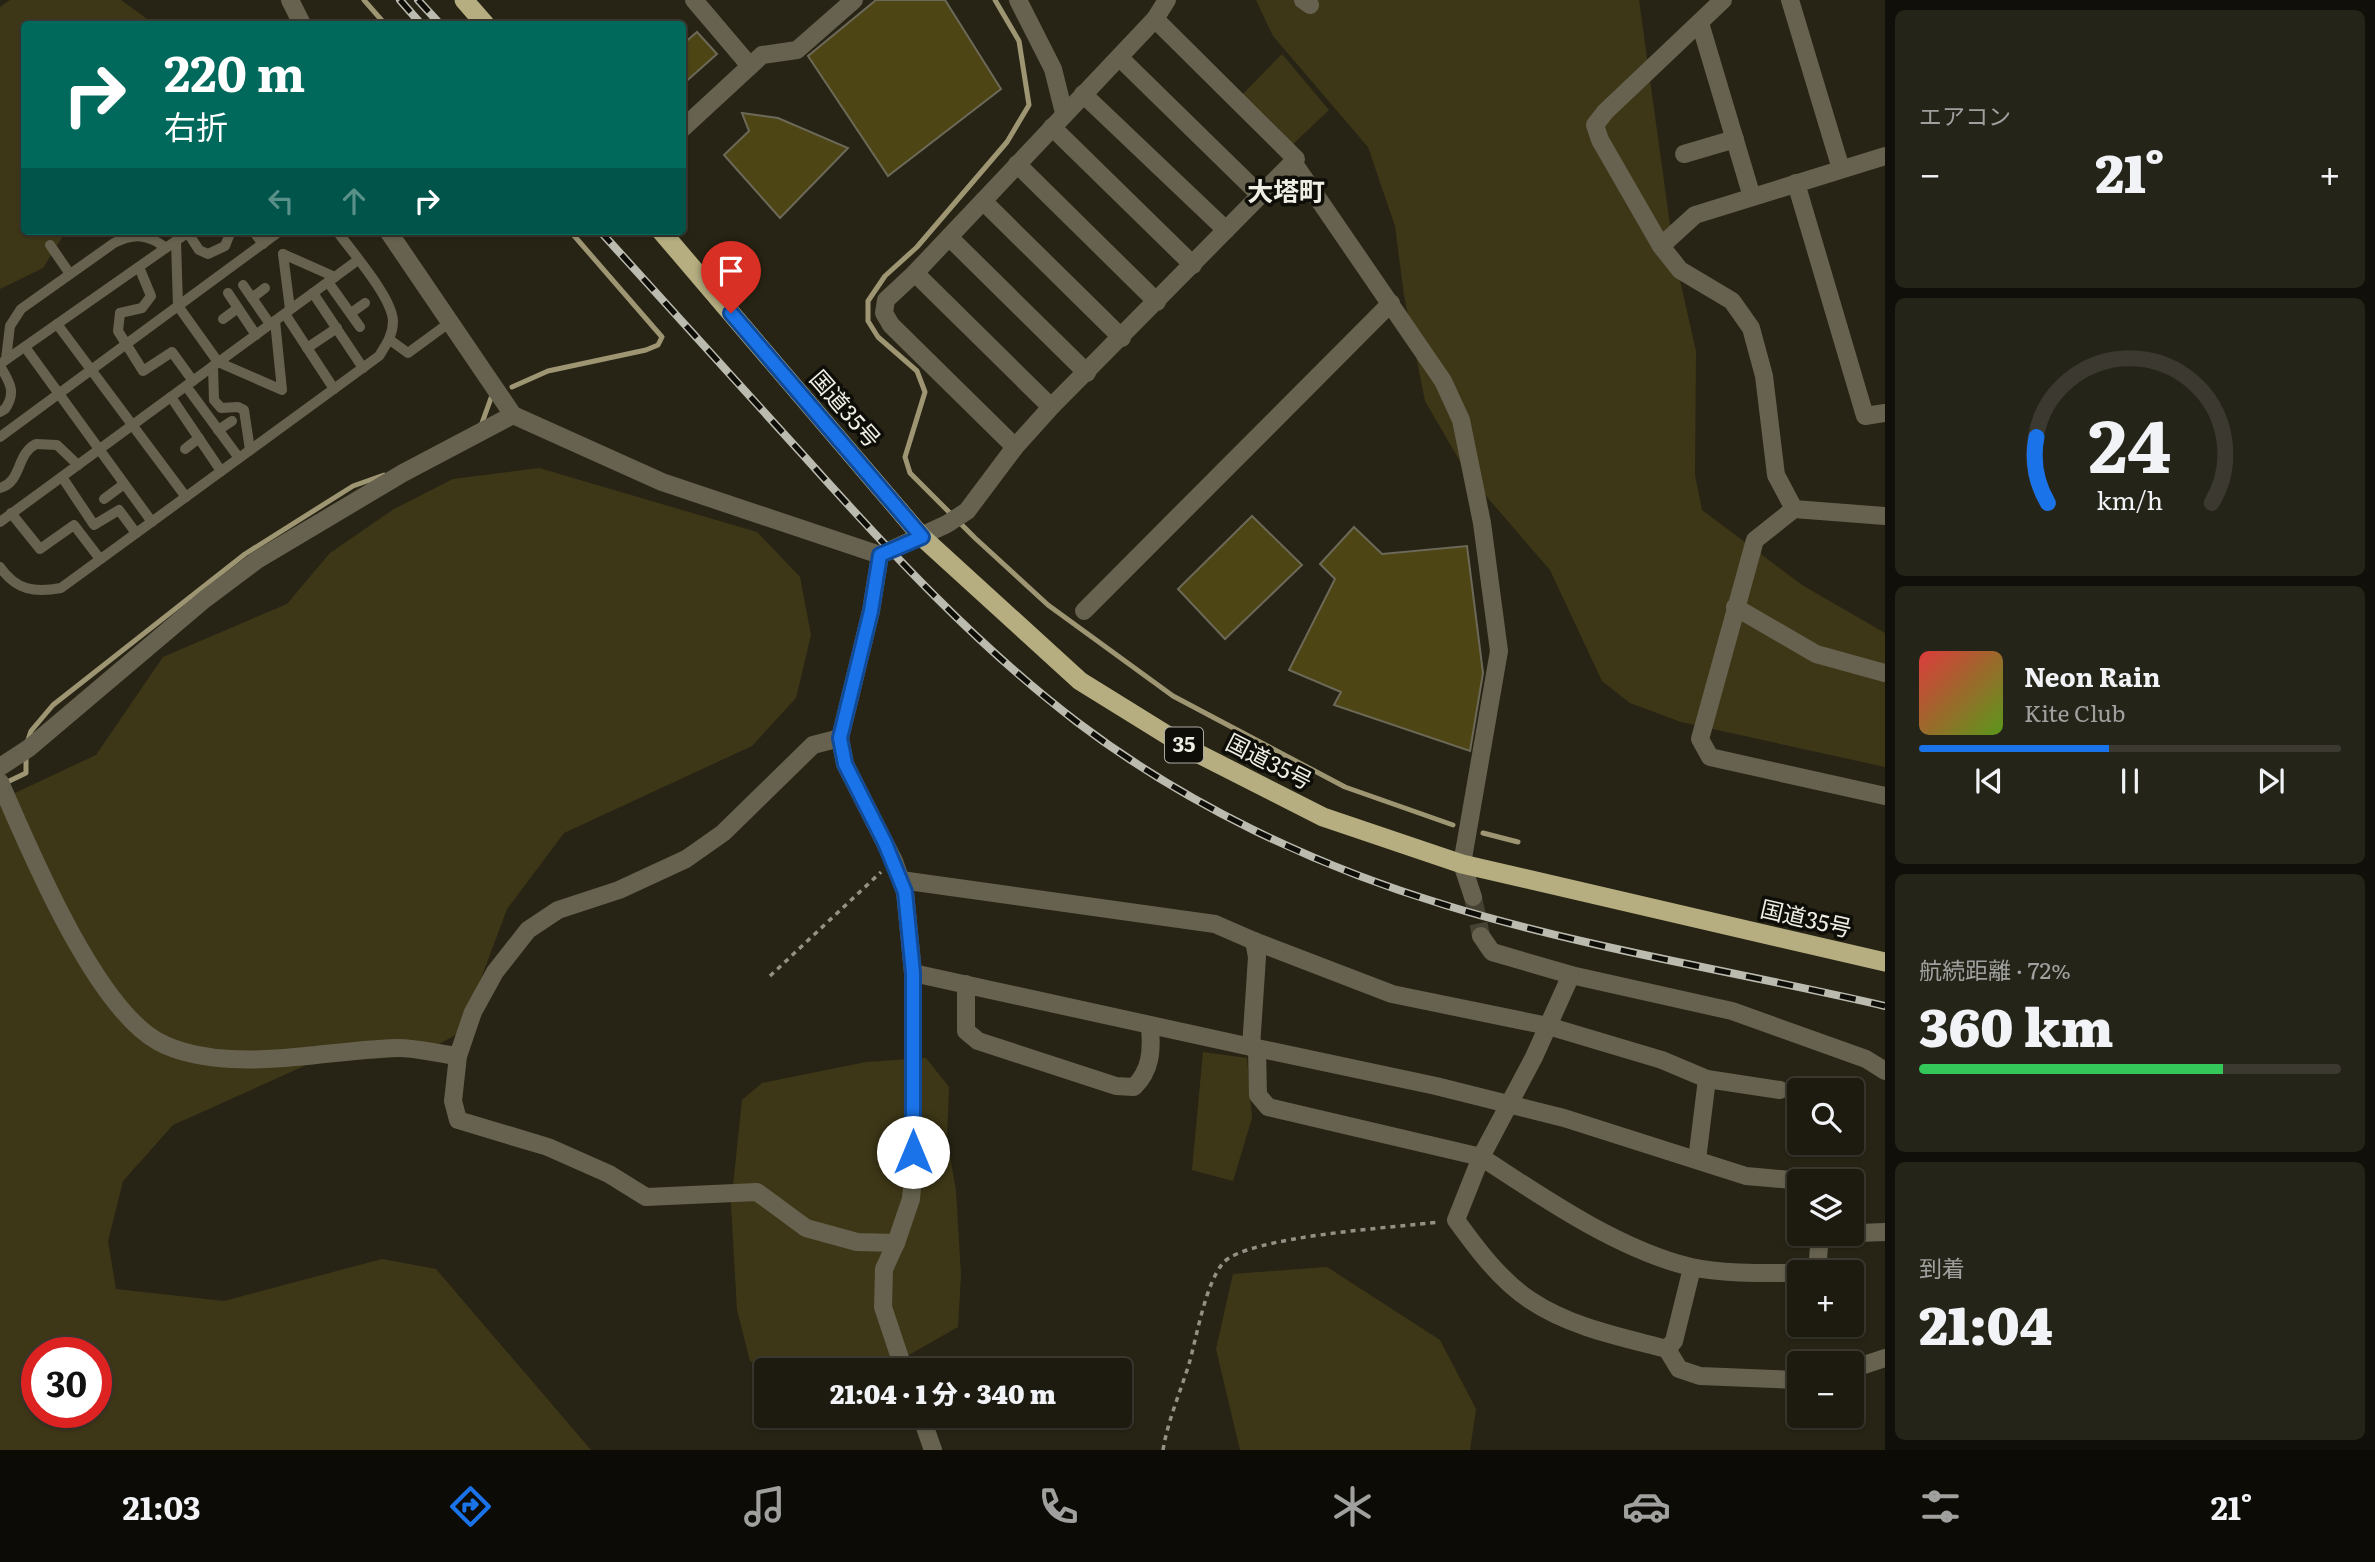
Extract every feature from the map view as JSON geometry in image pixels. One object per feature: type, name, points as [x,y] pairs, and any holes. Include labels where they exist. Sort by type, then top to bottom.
[{"type":"highway","points":[[464,0],[482,21]]},
{"type":"highway","name":"国道35号","points":[[664,235],[922,537],[1080,681],[1193,751],[1323,817],[1462,864],[1885,962]]},
{"type":"street","points":[[290,0],[300,21]]},
{"type":"street","points":[[694,0],[750,66]]},
{"type":"street","points":[[686,125],[762,55],[797,50],[854,0]]},
{"type":"street","points":[[1018,0],[1053,69],[1065,113]]},
{"type":"street","points":[[1015,447],[891,325],[884,313],[886,300],[915,273],[1119,58],[1155,19],[1167,0]]},
{"type":"street","points":[[1723,0],[1605,111],[1595,125],[1600,140],[1661,246],[1680,270],[1732,301],[1751,328],[1764,376],[1776,475],[1794,509]]},
{"type":"street","points":[[1790,0],[1841,169]]},
{"type":"street","points":[[391,235],[513,415],[662,482],[880,555],[922,537],[967,511],[1015,447],[1051,407],[1296,159],[1155,19]]},
{"type":"street","points":[[1700,23],[1752,197]]},
{"type":"street","points":[[1119,58],[1260,195]]},
{"type":"street","points":[[1083,93],[1226,230]]},
{"type":"street","points":[[1052,127],[1193,265]]},
{"type":"street","points":[[1684,154],[1735,139]]},
{"type":"street","points":[[1661,246],[1695,215],[1841,169],[1885,158]]},
{"type":"street","points":[[1293,162],[1443,381],[1461,420],[1482,523],[1499,651],[1462,864],[1473,897]]},
{"type":"street","points":[[1017,164],[1157,302]]},
{"type":"street","points":[[1796,183],[1866,416],[1885,413]]},
{"type":"street","points":[[983,201],[1122,338]]},
{"type":"street","points":[[949,237],[1087,373]]},
{"type":"street","points":[[915,273],[1051,407]]},
{"type":"street","points":[[1084,611],[1391,303]]},
{"type":"street","points":[[0,767],[29,748],[205,599],[257,560],[403,473],[513,415]]},
{"type":"street","points":[[1885,516],[1794,509],[1755,541],[1700,739],[1710,757],[1885,796]]},
{"type":"street","points":[[880,555],[871,611],[840,738],[845,764],[894,861],[905,892],[913,973],[911,1199],[884,1269],[883,1307],[900,1358]]},
{"type":"street","points":[[1735,607],[1816,654],[1885,673]]},
{"type":"street","points":[[840,738],[813,745],[723,833],[686,859],[606,895],[558,910],[528,930],[495,971],[473,1012],[458,1056],[453,1101],[458,1120],[548,1147],[609,1174],[646,1197],[757,1192],[806,1228],[857,1242],[896,1243]]},
{"type":"street","points":[[0,782],[30,851],[94,973],[131,1022],[159,1043],[203,1056],[233,1059],[399,1048],[458,1056]]},
{"type":"street","points":[[901,880],[1215,924],[1392,994],[1548,1026],[1662,1060],[1707,1079],[1780,1090]]},
{"type":"street","points":[[1480,936],[1492,952],[1570,975],[1732,1012],[1866,1059],[1885,1071]]},
{"type":"street","points":[[1254,941],[1257,957],[1254,1048],[1258,1095],[1268,1107],[1481,1157],[1569,1215],[1656,1255],[1692,1268],[1787,1272]]},
{"type":"street","points":[[913,973],[1509,1104],[1746,1176],[1787,1180]]},
{"type":"street","points":[[1570,975],[1548,1026],[1481,1157],[1456,1220],[1480,1252],[1529,1300],[1566,1318],[1604,1332],[1667,1349],[1679,1370],[1700,1377],[1787,1380]]},
{"type":"street","points":[[966,984],[966,1031],[978,1041],[1116,1086],[1134,1087],[1146,1075],[1152,1046],[1150,1027]]},
{"type":"street","points":[[1697,1160],[1707,1079]]},
{"type":"street","points":[[1864,1233],[1885,1232]]},
{"type":"street","points":[[1667,1349],[1674,1341],[1692,1268]]},
{"type":"street","points":[[1864,1365],[1885,1358]]},
{"type":"street","points":[[925,1428],[933,1450]]},
{"type":"lane","points":[[0,412],[5,409],[12,394],[11,384],[2,363],[9,327],[21,309],[128,236],[141,235],[166,248]]},
{"type":"lane","points":[[2,363],[185,235]]},
{"type":"lane","points":[[191,235],[199,250],[208,254],[225,246],[229,235]]},
{"type":"lane","points":[[256,235],[262,244]]},
{"type":"lane","points":[[0,437],[274,235]]},
{"type":"lane","points":[[0,567],[17,587],[41,592],[61,588],[379,356],[390,340],[393,320],[389,305],[340,235]]},
{"type":"lane","points":[[176,241],[177,306],[215,364],[214,400],[221,408],[238,407],[244,410],[250,450]]},
{"type":"lane","points":[[50,245],[69,274]]},
{"type":"lane","points":[[215,364],[282,390],[280,317],[283,254],[331,279],[360,327]]},
{"type":"lane","points":[[0,522],[358,260]]},
{"type":"lane","points":[[139,267],[151,296],[142,308],[120,313],[118,331],[143,371],[172,352],[218,430],[239,458]]},
{"type":"lane","points":[[243,285],[252,298],[280,317],[307,348],[334,389]]},
{"type":"lane","points":[[252,298],[265,288]]},
{"type":"lane","points":[[228,293],[256,335]]},
{"type":"lane","points":[[313,293],[363,368]]},
{"type":"lane","points":[[351,313],[365,303]]},
{"type":"lane","points":[[223,319],[238,308]]},
{"type":"lane","points":[[390,340],[408,353],[449,323]]},
{"type":"lane","points":[[57,324],[186,497]]},
{"type":"lane","points":[[307,348],[337,328]]},
{"type":"lane","points":[[25,346],[152,522]]},
{"type":"lane","points":[[171,397],[221,471]]},
{"type":"lane","points":[[218,430],[232,421]]},
{"type":"lane","points":[[185,449],[199,438]]},
{"type":"lane","points":[[0,488],[12,481],[22,456],[36,444],[57,445],[67,451],[78,465]]},
{"type":"lane","points":[[62,477],[94,526],[119,510],[136,533]]},
{"type":"lane","points":[[104,499],[124,484]]},
{"type":"lane","points":[[11,513],[40,549],[74,525],[100,559]]},
{"type":"path","points":[[769,976],[894,861]]},
{"type":"path","points":[[1163,1450],[1199,1317],[1224,1263],[1258,1244],[1456,1220]]},
{"type":"shaded area","points":[[10,0],[121,0],[150,21],[21,21],[21,235],[64,235],[43,268],[0,289],[0,7]]},
{"type":"shaded area","points":[[1256,0],[1639,0],[1674,254],[1696,351],[1695,475],[1702,510],[1802,585],[1885,633],[1885,767],[1681,722],[1630,703],[1602,681],[1550,570],[1468,475],[1425,401],[1404,295],[1395,226],[1368,147],[1273,36]]},
{"type":"shaded area","points":[[1282,54],[1329,110],[1292,145],[1241,96]]},
{"type":"shaded area","points":[[539,468],[757,532],[800,577],[811,635],[796,698],[752,746],[564,833],[507,909],[461,1032],[417,1056],[311,1063],[173,1125],[123,1181],[108,1241],[116,1289],[224,1301],[382,1259],[436,1269],[591,1450],[0,1450],[0,800],[96,755],[163,657],[287,604],[330,553],[394,509],[453,479]]},
{"type":"shaded area","points":[[1203,1052],[1247,1058],[1252,1118],[1233,1181],[1192,1170]]},
{"type":"shaded area","points":[[926,1058],[949,1087],[947,1138],[956,1191],[961,1275],[958,1327],[904,1358],[754,1358],[754,1363],[750,1361],[737,1310],[731,1205],[742,1100],[762,1083],[866,1062]]},
{"type":"shaded area","points":[[1327,1267],[1440,1340],[1476,1409],[1470,1450],[1240,1450],[1216,1349],[1233,1274]]},
{"type":"building","points":[[876,0],[945,0],[1001,89],[888,176],[808,56]]},
{"type":"building","points":[[697,32],[717,54],[686,81],[686,42]]},
{"type":"building","points":[[742,113],[778,118],[848,148],[780,218],[724,155],[749,131]]},
{"type":"building","points":[[1252,516],[1302,565],[1225,639],[1178,589]]},
{"type":"building","points":[[1354,527],[1382,554],[1467,546],[1483,673],[1470,751],[1334,705],[1341,692],[1289,670],[1335,579],[1320,564]]},
{"type":"waterway","points":[[364,0],[382,21]]},
{"type":"waterway","points":[[995,0],[1019,41],[1029,105],[1007,142],[917,247],[885,276],[868,301],[868,321],[878,337],[917,371],[925,392],[905,457],[910,473],[1048,605],[1173,696],[1345,787],[1453,825]]},
{"type":"waterway","points":[[512,387],[548,371],[646,350],[658,345],[662,337],[573,235]]},
{"type":"waterway","points":[[482,423],[491,398]]},
{"type":"waterway","points":[[27,743],[31,731],[53,705],[245,554],[353,486],[384,475]]},
{"type":"waterway","points":[[3,784],[26,773],[26,753]]},
{"type":"waterway","points":[[1483,833],[1518,842]]},
{"type":"tunnel","points":[[1473,897],[1481,936]]},
{"type":"railway","points":[[400,0],[418,21]]},
{"type":"railway","points":[[418,0],[437,21]]},
{"type":"railway","points":[[604,235],[868,527],[968,629],[1077,722],[1162,780],[1207,806],[1300,852],[1445,905],[1554,935],[1885,1006]]},
{"type":"district","name":"大塔町","points":[[1286,192]]},
{"type":"route","points":[[731,313],[922,537],[888,549],[880,555],[871,611],[840,738],[845,764],[894,861],[905,892],[913,973],[913,1152]]}]
